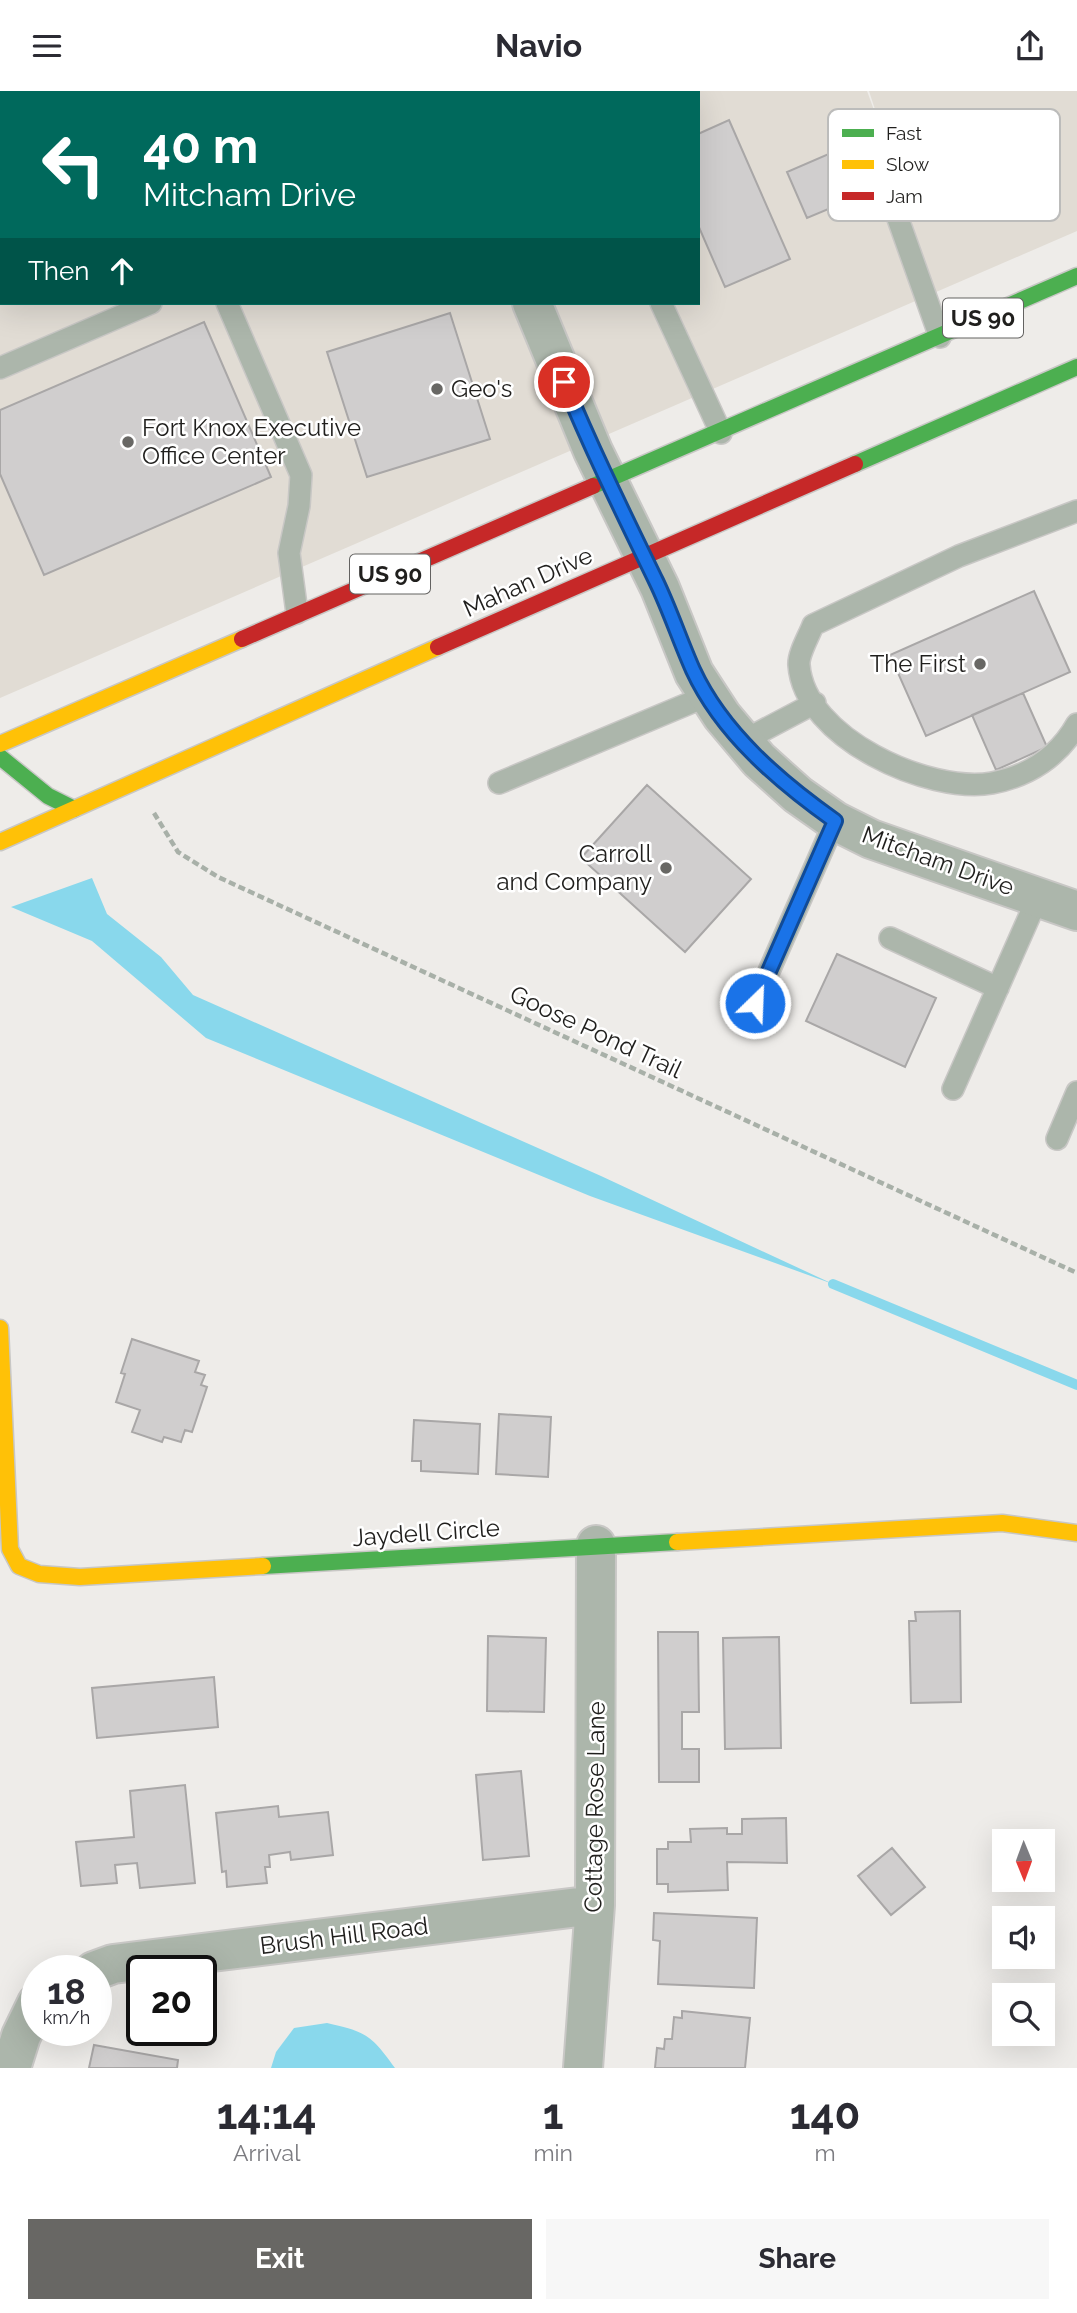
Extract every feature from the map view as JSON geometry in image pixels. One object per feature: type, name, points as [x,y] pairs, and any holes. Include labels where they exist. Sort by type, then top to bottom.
[{"type":"main road","name":"US 90","points":[[0,744],[1077,276]]},
{"type":"main road","name":"Mahan Drive","points":[[0,842],[644,555],[1077,367]]},
{"type":"main road","points":[[0,757],[48,796],[74,809]]},
{"type":"main road","name":"Jaydell Circle","points":[[0,1328],[4,1537],[19,1566],[39,1574],[80,1577],[1002,1523],[1058,1528],[1077,1533]]},
{"type":"street","name":"Mitcham Drive","points":[[533,305],[608,482],[644,555],[694,673],[759,760],[798,795],[835,821],[871,839],[1066,904]]},
{"type":"street","name":"Cottage Rose Lane","points":[[583,2068],[595,1905],[596,1545]]},
{"type":"street","name":"Brush Hill Road","points":[[112,1964],[595,1905]]},
{"type":"street","points":[[11,2068],[21,2036]]},
{"type":"lane","points":[[899,221],[940,337]]},
{"type":"lane","points":[[0,368],[146,305]]},
{"type":"lane","points":[[228,305],[301,475],[299,506],[289,553],[297,613]]},
{"type":"lane","points":[[662,305],[720,433]]},
{"type":"lane","points":[[1077,511],[959,556],[813,625],[799,664],[825,720],[866,753],[906,771],[960,783],[992,783],[1037,768],[1066,744],[1077,725]]},
{"type":"lane","points":[[499,783],[709,695]]},
{"type":"lane","points":[[743,741],[815,703]]},
{"type":"lane","points":[[755,1003],[835,821]]},
{"type":"lane","points":[[953,1089],[998,988],[1066,904]]},
{"type":"lane","points":[[890,937],[998,988]]},
{"type":"lane","points":[[1057,1139],[1077,1092]]},
{"type":"path","name":"Goose Pond Trail","points":[[134,782],[178,852],[218,877],[1077,1273]]},
{"type":"shaded area","points":[[700,91],[867,91],[874,109],[828,109],[828,221],[1060,221],[1060,109],[875,109],[869,91],[1077,91],[1077,231],[0,698],[0,305],[700,305]]},
{"type":"water","points":[[92,878],[107,914],[161,957],[193,995],[601,1176],[833,1284],[590,1196],[206,1038],[92,941],[11,907]]},
{"type":"water","points":[[327,2023],[360,2032],[380,2048],[395,2068],[271,2068],[276,2052],[294,2028]]},
{"type":"building","points":[[729,120],[790,259],[725,287],[700,230],[700,133]]},
{"type":"building","points":[[828,154],[828,209],[807,218],[787,172]]},
{"type":"building","points":[[450,313],[490,439],[367,477],[327,352]]},
{"type":"building","name":"Fort Knox Executive Office Center","points":[[204,322],[271,477],[44,575],[0,474],[0,410]]},
{"type":"building","name":"The First","points":[[1034,591],[1070,672],[926,736],[890,655]]},
{"type":"building","points":[[1023,693],[1047,747],[996,770],[972,715]]},
{"type":"building","name":"Carroll and Company","points":[[647,785],[751,879],[685,952],[581,858]]},
{"type":"building","points":[[837,954],[936,998],[905,1067],[806,1021]]},
{"type":"building","points":[[132,1339],[199,1361],[195,1372],[205,1375],[201,1385],[207,1387],[192,1432],[185,1430],[181,1442],[164,1437],[162,1442],[132,1432],[140,1410],[116,1402],[125,1374],[121,1373]]},
{"type":"building","points":[[499,1414],[551,1417],[548,1477],[496,1474]]},
{"type":"building","points":[[414,1420],[480,1424],[478,1474],[421,1471],[421,1461],[412,1461]]},
{"type":"building","points":[[960,1611],[961,1702],[911,1703],[909,1621],[916,1621],[915,1612]]},
{"type":"building","points":[[658,1632],[698,1632],[699,1712],[682,1712],[682,1749],[699,1749],[699,1782],[659,1782]]},
{"type":"building","points":[[488,1636],[546,1638],[544,1712],[487,1711]]},
{"type":"building","points":[[779,1637],[781,1748],[725,1749],[723,1638]]},
{"type":"building","points":[[214,1677],[218,1727],[97,1738],[92,1688]]},
{"type":"building","points":[[521,1771],[529,1856],[483,1860],[476,1775]]},
{"type":"building","points":[[185,1785],[195,1883],[140,1888],[137,1863],[115,1865],[117,1883],[81,1886],[76,1842],[134,1837],[130,1791]]},
{"type":"building","points":[[278,1806],[279,1817],[328,1812],[333,1855],[291,1860],[290,1852],[269,1855],[270,1867],[265,1867],[267,1883],[227,1887],[226,1871],[222,1872],[216,1813]]},
{"type":"building","points":[[786,1818],[787,1863],[727,1862],[728,1890],[668,1892],[668,1884],[657,1884],[657,1849],[668,1849],[668,1842],[691,1842],[690,1829],[727,1828],[727,1834],[742,1834],[742,1819]]},
{"type":"building","points":[[892,1848],[925,1887],[891,1915],[858,1876]]},
{"type":"building","points":[[654,1913],[757,1918],[754,1988],[658,1984],[660,1941],[653,1940]]},
{"type":"building","points":[[682,2011],[750,2018],[745,2068],[655,2068],[657,2048],[664,2049],[665,2039],[672,2039],[674,2017],[682,2018]]},
{"type":"building","points":[[94,2046],[178,2060],[177,2068],[89,2068]]},
{"type":"waterway","points":[[833,1284],[1077,1385]]},
{"type":"traffic: fast","points":[[593,486],[1077,276]]},
{"type":"traffic: fast","points":[[855,464],[1077,367]]},
{"type":"traffic: fast","points":[[0,757],[48,796],[74,809]]},
{"type":"traffic: fast","points":[[263,1566],[677,1542]]},
{"type":"traffic: slow","points":[[0,744],[242,639]]},
{"type":"traffic: slow","points":[[0,842],[438,647]]},
{"type":"traffic: slow","points":[[0,1328],[10,1549],[19,1566],[39,1574],[80,1577],[263,1566]]},
{"type":"traffic: slow","points":[[677,1542],[1002,1523],[1077,1533]]},
{"type":"traffic: jam","points":[[438,647],[855,464]]},
{"type":"traffic: jam","points":[[242,639],[593,486]]},
{"type":"place","name":"Geo's","points":[[437,389]]},
{"type":"place","name":"Fort Knox Executive Office Center","points":[[128,442]]},
{"type":"place","name":"The First","points":[[980,664]]},
{"type":"place","name":"Carroll and Company","points":[[666,868]]},
{"type":"route","points":[[564,382],[593,451],[660,588],[694,673],[722,716],[759,760],[798,795],[835,821],[755,1003]]}]
